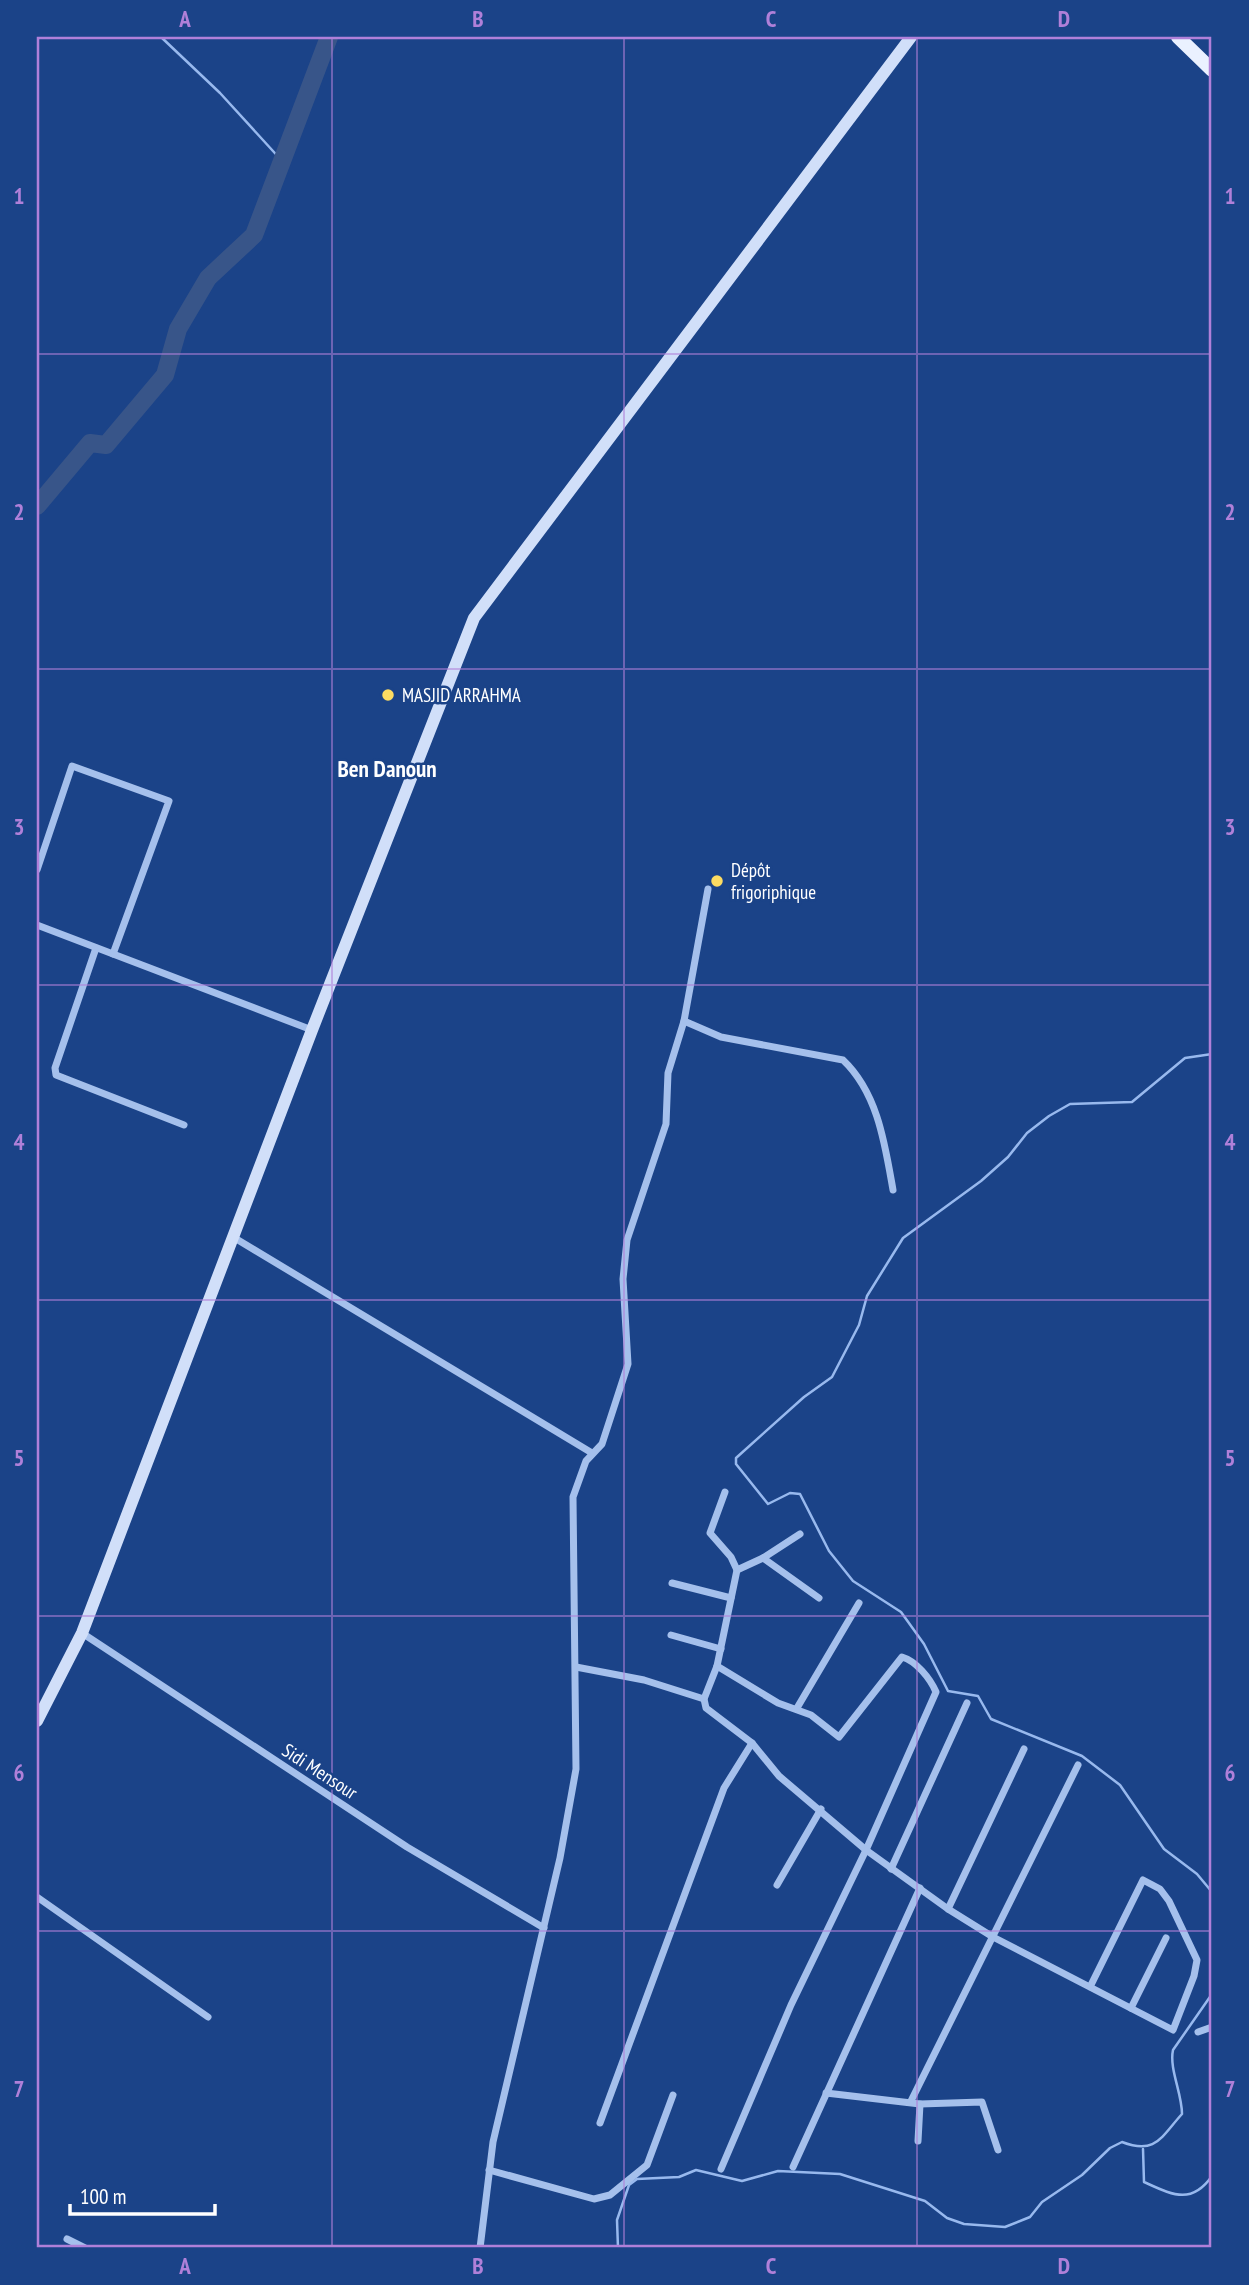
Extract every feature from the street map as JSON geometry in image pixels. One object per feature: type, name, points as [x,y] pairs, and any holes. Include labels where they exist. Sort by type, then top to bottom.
[{"type":"main road","points":[[37,1721],[82,1633],[312,1030],[474,618],[911,37]]},
{"type":"main road","points":[[1178,37],[1212,70]]},
{"type":"street","points":[[37,870],[72,766],[169,801],[113,954]]},
{"type":"street","points":[[480,2248],[493,2142],[544,1928],[576,1769],[573,1497],[586,1461],[602,1444],[628,1364],[623,1279],[627,1240],[666,1124],[668,1073],[684,1021],[708,889]]},
{"type":"street","points":[[37,925],[312,1030]]},
{"type":"street","points":[[96,948],[55,1068],[56,1075],[184,1125]]},
{"type":"street","points":[[684,1021],[721,1037],[843,1060],[855,1071],[878,1119],[893,1190]]},
{"type":"street","points":[[233,1237],[592,1453]]},
{"type":"street","points":[[725,1492],[710,1533],[731,1557],[737,1570],[717,1666],[704,1699],[706,1708],[752,1743],[779,1776],[866,1850],[948,1909],[993,1937],[1090,1987],[1173,2029],[1195,1976],[1197,1960],[1170,1901],[1160,1889],[1143,1880],[1090,1987]]},
{"type":"street","points":[[737,1570],[764,1558],[800,1534]]},
{"type":"street","points":[[764,1558],[819,1598]]},
{"type":"street","points":[[672,1583],[731,1598]]},
{"type":"street","points":[[797,1708],[859,1602]]},
{"type":"street","name":"Sidi Mensour","points":[[82,1633],[407,1847],[544,1928]]},
{"type":"street","points":[[671,1635],[721,1649]]},
{"type":"street","points":[[717,1666],[778,1703],[797,1708],[839,1737],[902,1657],[931,1681],[935,1699],[791,2005],[721,2169]]},
{"type":"street","points":[[576,1668],[631,1677],[704,1699]]},
{"type":"street","points":[[891,1869],[967,1703]]},
{"type":"street","points":[[600,2123],[724,1788],[752,1743]]},
{"type":"street","points":[[948,1909],[1024,1749]]},
{"type":"street","points":[[912,2101],[1078,1765]]},
{"type":"street","points":[[777,1885],[821,1809]]},
{"type":"street","points":[[793,2166],[920,1888]]},
{"type":"street","points":[[37,1897],[208,2017]]},
{"type":"street","points":[[1132,2008],[1166,1938]]},
{"type":"street","points":[[1198,2032],[1212,2028]]},
{"type":"street","points":[[826,2093],[920,2104],[982,2102],[998,2150]]},
{"type":"street","points":[[489,2170],[594,2199],[607,2197],[651,2159],[673,2095]]},
{"type":"street","points":[[918,2141],[920,2104]]},
{"type":"street","points":[[67,2238],[85,2248]]},
{"type":"waterway","points":[[161,37],[220,93],[283,162]]},
{"type":"waterway","points":[[37,506],[90,443],[106,445],[165,375],[178,329],[208,278],[254,235],[329,37]]},
{"type":"waterway","points":[[1212,1054],[1185,1058],[1132,1102],[1070,1104],[1049,1116],[1027,1133],[1008,1157],[981,1181],[903,1238],[867,1296],[859,1325],[832,1377],[804,1397],[736,1458],[736,1464],[768,1504],[790,1493],[800,1494],[829,1551],[853,1581],[901,1612],[924,1644],[948,1691],[978,1696],[991,1719],[1082,1756],[1120,1785],[1164,1849],[1197,1874],[1212,1892]]},
{"type":"waterway","points":[[618,2248],[617,2220],[629,2185],[637,2179],[679,2177],[696,2170],[742,2181],[778,2171],[840,2174],[925,2201],[947,2218],[964,2224],[1005,2227],[1030,2217],[1042,2202],[1082,2175],[1110,2148],[1122,2142],[1143,2146],[1157,2142],[1182,2114],[1173,2050],[1212,1994]]},
{"type":"waterway","points":[[1143,2149],[1144,2182],[1163,2190],[1180,2195],[1188,2194],[1196,2191],[1212,2176]]},
{"type":"place","name":"MASJID ARRAHMA","points":[[388,695]]},
{"type":"place","name":"Dépôt frigoriphique","points":[[717,881]]},
{"type":"district","name":"Ben Danoun","points":[[387,769]]}]
